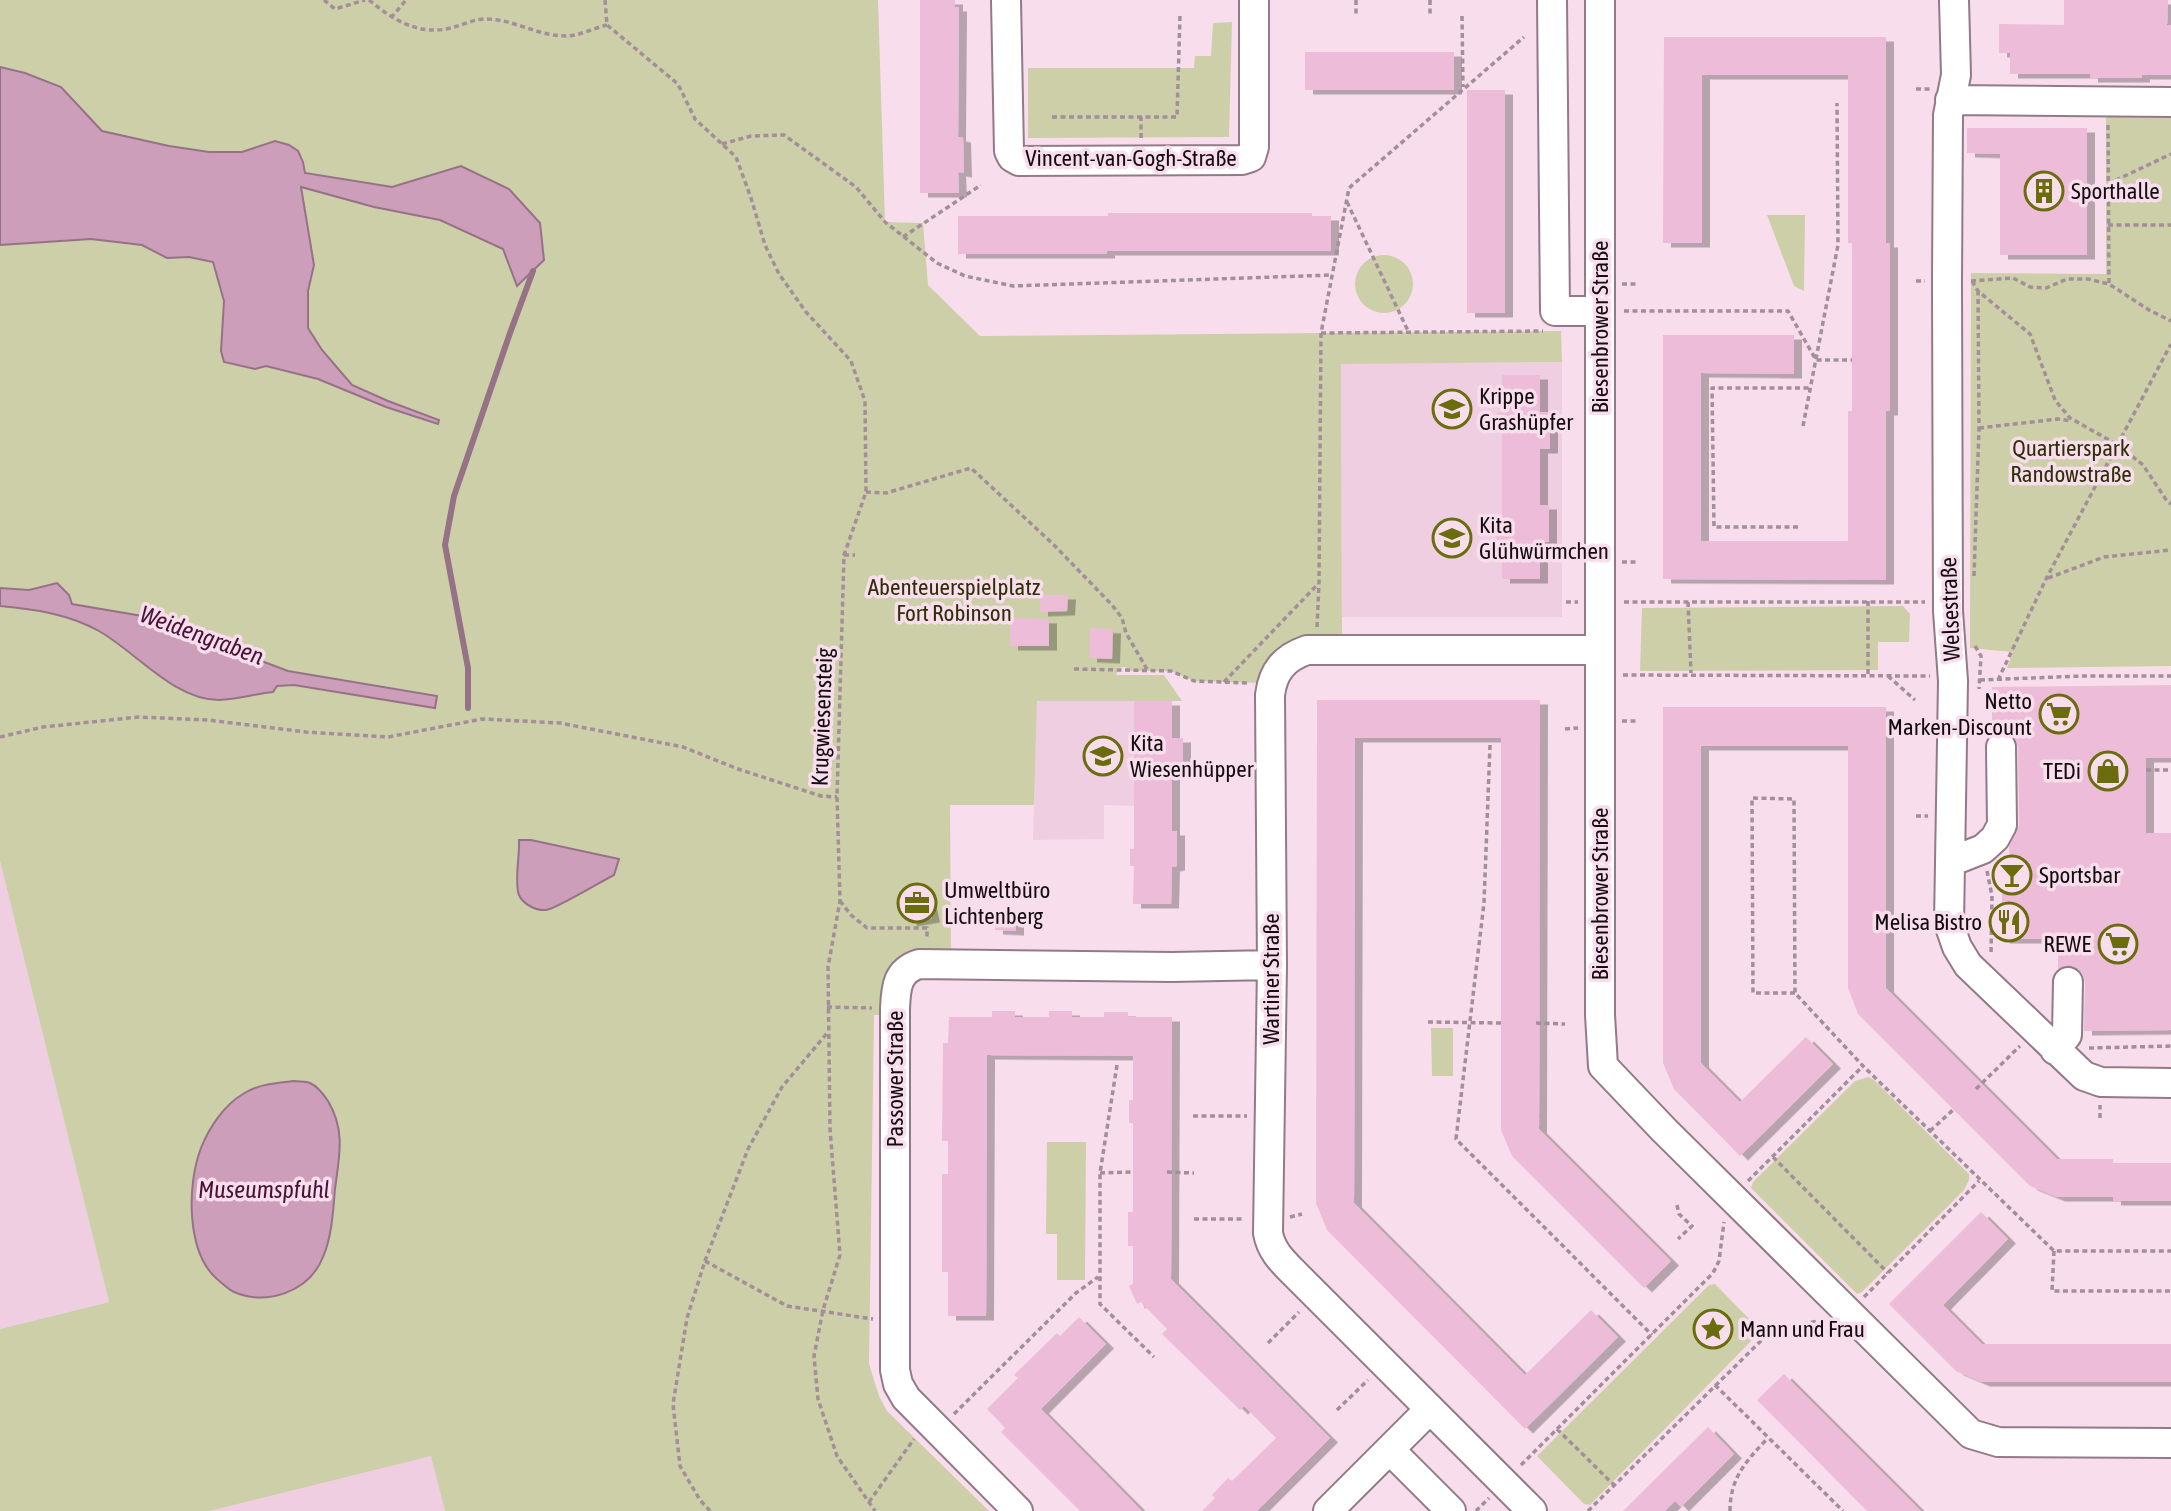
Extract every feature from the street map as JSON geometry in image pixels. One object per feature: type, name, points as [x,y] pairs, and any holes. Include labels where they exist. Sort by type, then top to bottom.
[{"type":"street","name":"Vincent-van-Gogh-Straße","points":[[1006,0],[1009,151],[1012,157],[1019,161],[1242,160],[1251,157],[1254,147],[1254,0]]},
{"type":"street","points":[[1552,0],[1555,311],[1601,312]]},
{"type":"street","name":"Biesenbrower Straße","points":[[1600,0],[1600,1015],[1603,1066],[1664,1130],[1971,1433],[1998,1442],[2171,1443]]},
{"type":"street","name":"Welsestraße","points":[[1954,0],[1955,75],[1948,115],[1948,603],[1966,681],[1949,820],[1949,923],[1957,947],[1968,965],[2061,1043],[2084,1076],[2101,1082],[2171,1083]]},
{"type":"street","points":[[1950,100],[2171,102]]},
{"type":"street","name":"Wartiner Straße","points":[[1532,1511],[1282,1261],[1270,1244],[1271,683],[1282,664],[1307,650],[1600,663]]},
{"type":"street","points":[[1971,853],[1995,838],[2002,825],[2001,747]]},
{"type":"street","name":"Passower Straße","points":[[1018,1511],[906,1398],[898,1384],[895,1370],[895,1007],[896,988],[903,972],[919,964],[1172,967],[1272,965]]},
{"type":"street","points":[[2061,1043],[2068,982]]},
{"type":"street","points":[[1328,1511],[1429,1410]]},
{"type":"street","points":[[1390,1450],[1451,1511]]},
{"type":"path","points":[[324,0],[335,9],[367,0],[391,18],[412,26],[435,30],[485,18],[519,24],[541,33],[568,37],[607,24],[605,0]]},
{"type":"path","points":[[391,18],[406,0]]},
{"type":"path","points":[[1356,0],[1356,16]]},
{"type":"path","points":[[1430,0],[1430,16]]},
{"type":"path","points":[[1052,117],[1177,117],[1180,15]]},
{"type":"path","points":[[1462,16],[1463,89]]},
{"type":"path","name":"Krugwiesensteig","points":[[607,24],[678,84],[695,119],[736,157],[765,245],[779,274],[806,312],[851,361],[865,401],[866,492],[844,555],[837,797],[840,901],[828,967],[830,1129],[839,1255],[823,1310],[814,1356],[818,1399],[837,1456],[875,1511]]},
{"type":"path","points":[[1316,650],[1321,333],[1349,188],[1524,37]]},
{"type":"path","points":[[2109,102],[2109,284]]},
{"type":"path","points":[[1803,425],[1838,246],[1837,103]]},
{"type":"path","points":[[1140,160],[1141,117]]},
{"type":"path","points":[[722,144],[751,136],[784,135],[856,187],[885,222],[903,237],[937,262],[965,276],[1013,286],[1332,275]]},
{"type":"path","points":[[2108,184],[2171,154]]},
{"type":"path","points":[[903,237],[981,185]]},
{"type":"path","points":[[1346,202],[1409,332]]},
{"type":"path","points":[[2108,225],[2171,225]]},
{"type":"path","points":[[2171,321],[2109,284],[2088,279],[2067,279],[2046,288],[2030,287],[2013,278],[1972,281],[1978,291],[2030,334],[2055,400],[2070,418],[2118,445],[2143,465],[2166,501],[2171,504]]},
{"type":"path","points":[[1974,586],[1979,428],[1978,291]]},
{"type":"path","points":[[1601,312],[1788,311],[1816,360]]},
{"type":"path","points":[[1321,333],[1549,331]]},
{"type":"path","points":[[1998,680],[2046,579],[2171,344]]},
{"type":"path","points":[[1816,360],[1852,360]]},
{"type":"path","points":[[1798,527],[1714,527],[1712,388],[1810,388]]},
{"type":"path","points":[[1979,428],[2058,419],[2076,422]]},
{"type":"path","points":[[866,492],[886,493],[971,468],[1054,545],[1112,605],[1122,618],[1126,634],[1148,671]]},
{"type":"path","points":[[2046,579],[2104,557],[2171,550]]},
{"type":"path","points":[[844,555],[855,555]]},
{"type":"path","points":[[1074,669],[1171,671],[1194,681],[1224,682],[1319,583]]},
{"type":"path","points":[[1868,601],[1868,675]]},
{"type":"path","points":[[1599,602],[1948,603]]},
{"type":"path","points":[[1688,602],[1690,673]]},
{"type":"path","points":[[1966,681],[1981,656],[1974,642]]},
{"type":"path","points":[[1600,663],[1690,673],[1943,676],[1966,681],[2082,676],[2171,676]]},
{"type":"path","points":[[1886,675],[1915,700]]},
{"type":"path","points":[[1966,681],[1979,700]]},
{"type":"path","points":[[0,737],[43,727],[139,718],[208,720],[306,732],[388,737],[482,719],[560,723],[683,747],[738,769],[821,796],[837,797]]},
{"type":"path","points":[[1490,746],[1484,903],[1456,1139],[1652,1335]]},
{"type":"path","points":[[2146,770],[2171,771]]},
{"type":"path","points":[[1794,993],[1753,993],[1752,798],[1794,799],[1794,993],[1863,1066],[2054,1251],[2171,1251]]},
{"type":"path","points":[[1971,853],[1992,896],[1991,959]]},
{"type":"path","points":[[840,901],[851,915],[867,928],[927,928]]},
{"type":"path","points":[[827,1007],[866,1008]]},
{"type":"path","points":[[1428,1022],[1501,1023]]},
{"type":"path","points":[[1536,1023],[1565,1024]]},
{"type":"path","points":[[710,1511],[700,1500],[680,1466],[673,1404],[687,1318],[705,1261],[748,1149],[782,1087],[828,1032]]},
{"type":"path","points":[[2061,1043],[2081,1048],[2171,1046]]},
{"type":"path","points":[[1976,1089],[2020,1046]]},
{"type":"path","points":[[1117,1065],[1100,1173],[1100,1304],[1154,1357]]},
{"type":"path","points":[[1744,1186],[1863,1066]]},
{"type":"path","points":[[1930,1131],[1954,1110]]},
{"type":"path","points":[[1193,1116],[1270,1116]]},
{"type":"path","points":[[1773,1157],[1888,1273]]},
{"type":"path","points":[[1100,1173],[1133,1172]]},
{"type":"path","points":[[1167,1172],[1194,1172]]},
{"type":"path","points":[[1588,1511],[1771,1331],[1843,1316],[1980,1180]]},
{"type":"path","points":[[1677,1205],[1679,1214],[1692,1226],[1678,1239]]},
{"type":"path","points":[[1476,1511],[1713,1273],[1719,1261],[1724,1221]]},
{"type":"path","points":[[2054,1251],[2052,1291],[2171,1291]]},
{"type":"path","points":[[705,1261],[787,1306],[895,1324]]},
{"type":"path","points":[[869,1502],[914,1439],[934,1426],[1076,1293],[1099,1277]]},
{"type":"path","points":[[1268,1343],[1316,1295]]},
{"type":"path","points":[[1338,1410],[1384,1364]]},
{"type":"path","points":[[1716,1385],[1843,1511]]},
{"type":"path","points":[[1557,1429],[1614,1485]]},
{"type":"path","points":[[1730,1511],[1730,1492],[1742,1469],[1768,1438]]},
{"type":"shaded area","name":"Kita Glühwürmchen","points":[[1562,362],[1562,617],[1342,617],[1341,363]]},
{"type":"shaded area","name":"Kita Wiesenhüpper","points":[[1037,701],[1172,701],[1172,807],[1104,805],[1104,839],[1033,840]]},
{"type":"shaded area","points":[[0,861],[109,1302],[0,1329]]},
{"type":"shaded area","points":[[432,1455],[445,1511],[210,1511]]},
{"type":"green space","name":"Abenteuerspielplatz Fort Robinson","points":[[0,0],[878,0],[885,222],[923,223],[928,285],[980,336],[1561,331],[1562,362],[1341,364],[1342,641],[1262,683],[1194,681],[1171,671],[1127,671],[1126,667],[1116,668],[1117,675],[1164,675],[1182,701],[1037,701],[1034,805],[950,805],[951,955],[922,955],[886,1015],[874,1015],[869,1364],[879,1396],[887,1411],[989,1511],[445,1511],[431,1456],[210,1511],[0,1511],[0,1329],[109,1302],[0,861]]},
{"type":"green space","points":[[1232,22],[1229,137],[1028,138],[1028,68],[1194,68],[1195,56],[1211,56],[1213,23]]},
{"type":"green space","name":"Quartierspark Randowstraße","points":[[2106,106],[2171,106],[2171,666],[2007,668],[2013,652],[1970,648],[1971,273],[2106,274]]},
{"type":"green space","points":[[1767,215],[1805,215],[1804,291],[1794,286]]},
{"type":"green space","points":[[1384,255],[1400,260],[1408,268],[1413,284],[1408,300],[1400,308],[1384,313],[1368,308],[1360,300],[1355,284],[1360,268],[1368,260]]},
{"type":"green space","points":[[1903,606],[1910,614],[1909,642],[1878,642],[1878,670],[1640,671],[1642,608]]},
{"type":"green space","points":[[1431,1028],[1453,1028],[1453,1076],[1432,1076]]},
{"type":"green space","points":[[1868,1077],[1969,1174],[1969,1180],[1964,1190],[1857,1294],[1751,1188],[1753,1182],[1855,1081]]},
{"type":"green space","points":[[1047,1142],[1086,1142],[1085,1280],[1057,1280],[1057,1234],[1046,1234]]},
{"type":"green space","points":[[1715,1284],[1761,1331],[1590,1505],[1584,1504],[1537,1456],[1709,1285]]},
{"type":"water","points":[[0,67],[61,87],[102,131],[169,146],[209,152],[242,152],[275,141],[298,151],[305,173],[392,187],[461,166],[509,189],[540,223],[544,260],[517,286],[503,249],[440,220],[374,207],[301,187],[314,265],[308,291],[308,328],[322,350],[352,385],[439,420],[438,424],[386,407],[318,379],[266,366],[255,369],[224,362],[221,351],[224,301],[213,262],[189,257],[167,258],[142,245],[91,239],[0,245]]},
{"type":"water","points":[[57,583],[69,595],[72,604],[154,618],[195,640],[228,645],[238,652],[288,671],[437,696],[435,708],[294,685],[277,686],[273,692],[232,699],[202,698],[171,684],[113,640],[87,625],[51,613],[0,606],[0,588],[29,590]]},
{"type":"water","points":[[519,840],[531,840],[619,859],[614,875],[558,905],[546,910],[538,909],[527,904],[519,895]]},
{"type":"water","name":"Museumspfuhl","points":[[294,1081],[308,1082],[318,1088],[334,1112],[337,1123],[339,1155],[332,1224],[323,1257],[308,1279],[286,1293],[247,1296],[232,1291],[217,1279],[199,1252],[192,1217],[196,1163],[213,1125],[236,1099],[261,1086]]},
{"type":"building","points":[[920,0],[955,0],[955,7],[959,7],[958,137],[963,138],[964,173],[958,172],[959,193],[920,193]]},
{"type":"building","points":[[2064,0],[2168,0],[2171,75],[2090,78],[2090,74],[2010,74],[2010,53],[1999,53],[1999,24],[2064,25]]},
{"type":"building","points":[[1664,37],[1886,37],[1886,243],[1890,243],[1890,411],[1886,411],[1886,580],[1663,579],[1663,335],[1794,335],[1794,374],[1701,373],[1701,541],[1848,541],[1848,411],[1852,411],[1848,75],[1702,75],[1702,243],[1663,243]]},
{"type":"building","points":[[1305,52],[1454,52],[1454,90],[1305,90]]},
{"type":"building","points":[[1467,90],[1505,90],[1505,313],[1467,313]]},
{"type":"building","name":"Sporthalle","points":[[1967,128],[2087,128],[2087,255],[2000,255],[2000,154],[1967,153]]},
{"type":"building","points":[[1108,213],[1312,213],[1312,216],[1331,216],[1331,251],[958,254],[958,216],[1108,216]]},
{"type":"building","points":[[1502,375],[1540,375],[1540,412],[1550,412],[1550,449],[1540,449],[1540,505],[1549,505],[1549,542],[1540,542],[1540,579],[1502,579],[1502,542],[1497,542],[1496,524],[1502,524],[1502,430],[1497,430],[1497,413],[1502,413]]},
{"type":"building","points":[[1040,595],[1068,595],[1067,611],[1040,612]]},
{"type":"building","points":[[1010,618],[1049,619],[1049,646],[1010,646]]},
{"type":"building","points":[[1090,628],[1113,629],[1112,659],[1089,658]]},
{"type":"building","points":[[2171,685],[2171,758],[2146,758],[2146,833],[2171,833],[2171,1030],[2084,1031],[2085,982],[2077,968],[2069,965],[2058,969],[2058,939],[2002,939],[2002,865],[2010,865],[2009,846],[2019,825],[2018,747],[2015,738],[2008,732],[2000,730],[1992,733],[1992,687]]},
{"type":"building","points":[[1317,700],[1540,700],[1539,1129],[1671,1261],[1644,1288],[1512,1156],[1501,1130],[1501,738],[1355,738],[1354,1203],[1525,1375],[1591,1310],[1618,1337],[1525,1429],[1327,1230],[1316,1203]]},
{"type":"building","points":[[1134,701],[1172,701],[1172,738],[1183,738],[1183,774],[1172,774],[1172,831],[1177,831],[1177,866],[1172,867],[1171,904],[1133,904],[1134,866],[1130,866],[1130,849],[1134,849],[1134,755],[1131,755],[1131,738],[1134,738]]},
{"type":"building","points":[[1663,707],[1886,707],[1886,988],[2057,1159],[2171,1163],[2171,1201],[2057,1197],[2030,1186],[1858,1014],[1848,988],[1848,746],[1701,746],[1701,1063],[1740,1102],[1806,1037],[1833,1064],[1740,1156],[1674,1089],[1663,1063]]},
{"type":"building","name":"Umweltbüro Lichtenberg","points":[[925,885],[932,918],[909,922],[902,889]]},
{"type":"building","points":[[995,913],[1016,913],[1016,931],[995,930]]},
{"type":"building","points":[[992,1011],[1015,1011],[1015,1017],[1049,1017],[1049,1011],[1072,1011],[1072,1017],[1104,1017],[1104,1012],[1128,1012],[1128,1017],[1172,1017],[1171,1279],[1330,1438],[1257,1511],[1202,1511],[1215,1498],[1212,1495],[1228,1478],[1232,1481],[1276,1438],[1244,1406],[1240,1410],[1162,1334],[1167,1329],[1141,1302],[1137,1304],[1129,1286],[1133,1284],[1133,1246],[1128,1246],[1128,1212],[1133,1212],[1133,1123],[1129,1123],[1129,1100],[1133,1100],[1133,1056],[987,1055],[986,1316],[948,1316],[948,1272],[942,1272],[942,1174],[948,1174],[948,1141],[942,1141],[943,1043],[948,1043],[949,1017],[992,1017]]},
{"type":"building","points":[[1981,1212],[2008,1239],[1943,1305],[1982,1344],[2171,1344],[2171,1382],[1982,1382],[1956,1371],[1889,1304]]},
{"type":"building","points":[[1079,1317],[1106,1344],[1041,1409],[1142,1511],[1080,1511],[1001,1432],[1005,1428],[987,1409],[1018,1378],[1014,1375],[1057,1333],[1060,1336]]},
{"type":"building","points":[[1784,1374],[1921,1511],[1867,1511],[1757,1400]]},
{"type":"building","points":[[1708,1427],[1734,1454],[1681,1507],[1675,1501],[1665,1511],[1623,1511]]},
{"type":"waterway","points":[[468,708],[468,668],[445,545],[454,496],[533,271]]},
{"type":"place","name":"Sporthalle","points":[[2044,191]]},
{"type":"place","name":"Krippe Grashüpfer","points":[[1452,409]]},
{"type":"place","name":"Kita Glühwürmchen","points":[[1452,538]]},
{"type":"place","name":"Netto Marken-Discount","points":[[2059,714]]},
{"type":"place","name":"Kita Wiesenhüpper","points":[[1103,756]]},
{"type":"place","name":"TEDi","points":[[2108,771]]},
{"type":"place","name":"Sportsbar","points":[[2012,875]]},
{"type":"place","name":"Umweltbüro Lichtenberg","points":[[917,903]]},
{"type":"place","name":"Melisa Bistro","points":[[2009,922]]},
{"type":"place","name":"REWE","points":[[2118,944]]},
{"type":"place","name":"Mann und Frau","points":[[1713,1329]]},
{"type":"water label","name":"Weidengraben","points":[[202,635]]}]
